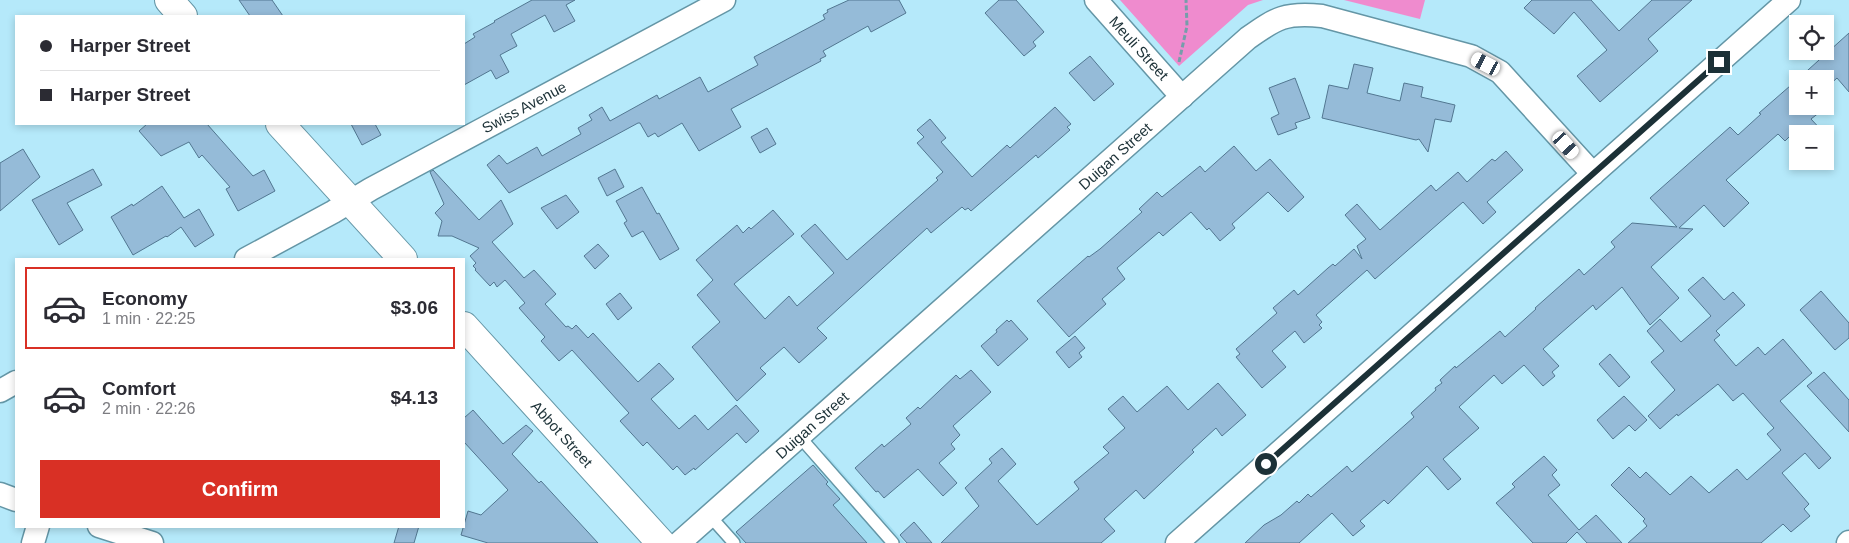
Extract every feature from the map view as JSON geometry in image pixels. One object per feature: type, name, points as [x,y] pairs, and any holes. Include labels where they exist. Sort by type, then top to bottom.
[{"type":"street","points":[[168,0],[182,15]]},
{"type":"street","name":"Swiss Avenue","points":[[248,258],[724,0]]},
{"type":"street","name":"Meuli Street","points":[[1096,0],[1176,90]]},
{"type":"street","points":[[1177,543],[1789,0]]},
{"type":"street","name":"Duigan Street","points":[[679,543],[799,436],[1176,90],[1248,38],[1274,21],[1288,15],[1322,16],[1471,56],[1500,72],[1593,174]]},
{"type":"street","points":[[281,125],[402,258]]},
{"type":"street","name":"Abbot Street","points":[[465,327],[661,543]]},
{"type":"street","points":[[0,391],[15,383]]},
{"type":"street","points":[[0,494],[15,500]]},
{"type":"street","points":[[33,543],[37,528]]},
{"type":"street","points":[[105,528],[152,543]]},
{"type":"lane","points":[[799,436],[893,543]]},
{"type":"lane","points":[[710,516],[734,543]]},
{"type":"path","points":[[1176,90],[1187,26],[1186,0]]},
{"type":"shaded area","points":[[1120,0],[1263,0],[1248,5],[1179,66]]},
{"type":"shaded area","points":[[1344,0],[1425,0],[1420,19]]},
{"type":"shaded area","points":[[825,453],[905,543],[724,543],[813,465]]},
{"type":"building","points":[[239,0],[272,0],[282,15],[249,15]]},
{"type":"building","points":[[532,0],[575,0],[566,5],[575,21],[554,32],[545,15],[511,34],[517,46],[500,55],[509,72],[496,79],[491,70],[465,84],[465,43],[475,37],[473,34]]},
{"type":"building","points":[[849,0],[899,0],[906,13],[871,32],[868,26],[823,51],[826,56],[820,59],[821,61],[731,109],[741,127],[699,151],[682,123],[658,137],[655,133],[648,137],[640,123],[638,123],[509,193],[487,165],[499,155],[507,164],[537,147],[542,156],[581,134],[578,128],[592,120],[589,115],[602,107],[610,121],[657,95],[659,99],[700,77],[708,92],[758,65],[754,57],[825,19],[823,15],[828,12],[827,10]]},
{"type":"building","points":[[999,0],[1016,0],[1044,32],[1033,42],[1036,46],[1024,56],[985,13]]},
{"type":"building","points":[[1532,0],[1591,0],[1619,31],[1652,0],[1692,0],[1648,39],[1658,51],[1600,102],[1577,76],[1607,50],[1574,12],[1554,34],[1524,8]]},
{"type":"building","points":[[1849,33],[1849,92],[1837,78],[1834,81],[1834,70],[1808,70],[1819,60],[1834,60],[1834,47]]},
{"type":"building","points":[[1090,56],[1114,84],[1094,101],[1069,73]]},
{"type":"building","points":[[1354,64],[1373,68],[1367,93],[1400,101],[1404,83],[1423,87],[1421,97],[1455,105],[1451,122],[1435,119],[1428,152],[1419,139],[1416,140],[1322,118],[1329,85],[1348,89]]},
{"type":"building","points":[[1295,78],[1310,118],[1295,123],[1297,128],[1278,135],[1271,118],[1279,114],[1269,88]]},
{"type":"building","points":[[1789,87],[1789,115],[1816,115],[1811,119],[1817,125],[1789,125],[1789,137],[1785,141],[1778,134],[1726,180],[1749,203],[1724,227],[1704,205],[1679,228],[1693,229],[1651,267],[1679,298],[1650,325],[1622,287],[1596,310],[1593,305],[1543,349],[1559,366],[1552,372],[1555,376],[1543,386],[1524,365],[1502,384],[1494,375],[1459,407],[1479,428],[1443,459],[1461,479],[1448,490],[1427,466],[1388,504],[1384,500],[1360,521],[1365,526],[1353,536],[1332,513],[1299,543],[1245,543],[1264,525],[1281,515],[1297,501],[1299,503],[1308,494],[1311,497],[1347,466],[1352,472],[1414,417],[1411,413],[1436,390],[1435,388],[1442,383],[1440,380],[1455,366],[1456,368],[1500,331],[1505,337],[1579,269],[1584,275],[1615,247],[1611,242],[1632,223],[1677,227],[1650,198],[1730,127],[1738,135],[1761,114],[1759,113]]},
{"type":"building","points":[[1055,107],[1071,124],[1067,127],[1070,130],[1038,158],[1036,155],[971,211],[968,208],[965,210],[962,207],[931,233],[927,228],[817,328],[827,338],[799,363],[784,347],[760,368],[766,374],[737,401],[692,347],[720,322],[697,295],[713,280],[696,260],[737,225],[743,233],[749,227],[751,229],[773,210],[794,234],[734,284],[765,319],[789,296],[797,306],[834,273],[801,236],[815,224],[847,260],[938,180],[936,178],[943,172],[917,143],[924,137],[917,130],[930,119],[946,138],[941,142],[972,177],[1007,145],[1010,148]]},
{"type":"building","points":[[146,125],[208,125],[253,176],[264,170],[275,191],[238,211],[226,189],[230,187],[202,155],[199,158],[189,142],[161,156],[139,131]]},
{"type":"building","points":[[352,125],[376,125],[381,135],[362,145]]},
{"type":"building","points":[[767,128],[776,144],[760,153],[751,137]]},
{"type":"building","points":[[1234,146],[1256,171],[1270,159],[1304,197],[1288,212],[1268,192],[1232,224],[1235,228],[1220,241],[1191,212],[1163,236],[1159,232],[1117,268],[1125,279],[1102,299],[1106,304],[1069,337],[1037,301],[1142,212],[1139,209],[1157,192],[1162,197],[1200,166],[1205,172]]},
{"type":"building","points":[[23,149],[40,177],[0,211],[0,163]]},
{"type":"building","points":[[1506,151],[1523,170],[1487,202],[1496,212],[1483,224],[1463,202],[1375,279],[1367,270],[1316,315],[1322,322],[1319,325],[1322,328],[1304,343],[1295,331],[1272,351],[1286,367],[1262,388],[1236,357],[1240,354],[1236,349],[1277,313],[1273,308],[1294,290],[1298,295],[1328,268],[1333,264],[1335,266],[1354,249],[1362,259],[1357,246],[1366,239],[1345,215],[1357,204],[1380,230],[1431,185],[1436,191],[1458,172],[1467,182],[1492,159],[1495,161]]},
{"type":"building","points":[[93,169],[102,185],[67,203],[83,230],[59,245],[32,200]]},
{"type":"building","points":[[615,169],[624,187],[607,196],[598,178]]},
{"type":"building","points":[[433,170],[479,220],[501,200],[513,224],[492,242],[524,278],[534,270],[556,294],[545,304],[566,327],[568,326],[572,329],[576,325],[588,338],[593,333],[638,382],[659,363],[674,379],[651,399],[679,429],[695,415],[708,430],[736,405],[759,431],[746,443],[737,433],[695,470],[694,468],[685,475],[677,466],[673,470],[647,442],[643,446],[620,421],[629,413],[572,350],[559,361],[541,341],[545,337],[519,308],[525,303],[505,280],[497,287],[494,282],[490,286],[475,270],[473,266],[476,263],[470,256],[479,248],[452,236],[438,236],[442,221],[435,213],[444,204],[430,172]]},
{"type":"building","points":[[162,186],[184,218],[199,209],[214,235],[195,247],[181,227],[167,237],[133,255],[111,217],[132,204],[133,206]]},
{"type":"building","points":[[642,187],[679,249],[660,260],[643,231],[632,237],[624,223],[627,221],[616,201]]},
{"type":"building","points":[[566,195],[579,212],[557,229],[541,208]]},
{"type":"building","points":[[598,244],[609,256],[595,269],[584,256]]},
{"type":"building","points":[[1703,277],[1724,300],[1733,292],[1745,305],[1716,331],[1720,335],[1714,340],[1736,366],[1758,347],[1765,355],[1783,339],[1812,373],[1780,401],[1831,458],[1819,469],[1805,453],[1782,473],[1809,504],[1804,509],[1810,516],[1791,532],[1783,524],[1761,543],[1628,543],[1647,526],[1643,521],[1645,519],[1611,485],[1629,467],[1640,478],[1646,472],[1670,495],[1691,476],[1709,493],[1737,469],[1747,480],[1781,450],[1767,434],[1774,428],[1743,393],[1733,401],[1718,384],[1660,429],[1648,416],[1675,390],[1651,362],[1664,351],[1647,331],[1660,319],[1681,342],[1711,316],[1688,290]]},
{"type":"building","points":[[1821,291],[1849,323],[1849,338],[1835,350],[1800,310]]},
{"type":"building","points":[[620,293],[632,308],[618,320],[606,304]]},
{"type":"building","points":[[1007,320],[1009,322],[1011,320],[1028,339],[998,366],[981,346]]},
{"type":"building","points":[[1075,336],[1085,348],[1079,353],[1082,357],[1069,368],[1056,352]]},
{"type":"building","points":[[1610,354],[1630,377],[1619,387],[1599,364]]},
{"type":"building","points":[[971,370],[991,392],[953,426],[960,435],[951,444],[955,449],[939,463],[957,483],[943,496],[918,469],[884,498],[878,491],[876,492],[855,468],[882,444],[884,447],[911,424],[906,418],[918,407],[920,409],[956,375],[960,379]]},
{"type":"building","points":[[1824,372],[1849,400],[1849,432],[1807,386]]},
{"type":"building","points":[[1218,383],[1246,415],[1222,436],[1216,428],[1192,450],[1194,452],[1144,499],[1136,490],[1104,519],[1115,531],[1101,543],[941,543],[979,506],[965,488],[992,463],[989,459],[1002,448],[1016,464],[998,481],[1037,525],[1079,489],[1074,482],[1109,453],[1103,447],[1125,428],[1108,409],[1123,396],[1137,412],[1167,386],[1188,410]]},
{"type":"building","points":[[1624,396],[1647,420],[1635,431],[1629,425],[1613,439],[1597,420]]},
{"type":"building","points":[[473,410],[503,444],[526,425],[533,431],[512,454],[539,483],[541,481],[598,543],[488,543],[461,535],[463,528],[465,528],[468,511],[481,515],[508,490],[465,443],[465,417]]},
{"type":"building","points":[[1544,456],[1557,470],[1552,475],[1560,485],[1548,495],[1579,530],[1596,515],[1622,543],[1587,543],[1577,532],[1566,543],[1533,543],[1496,503],[1515,487],[1512,484],[1515,481]]},
{"type":"building","points":[[813,465],[828,482],[826,484],[840,499],[833,505],[867,543],[746,543],[736,532]]},
{"type":"building","points":[[914,522],[932,543],[907,543],[900,535]]},
{"type":"building","points":[[398,528],[418,528],[414,543],[394,543]]},
{"type":"route","points":[[1266,464],[1719,62]]}]
